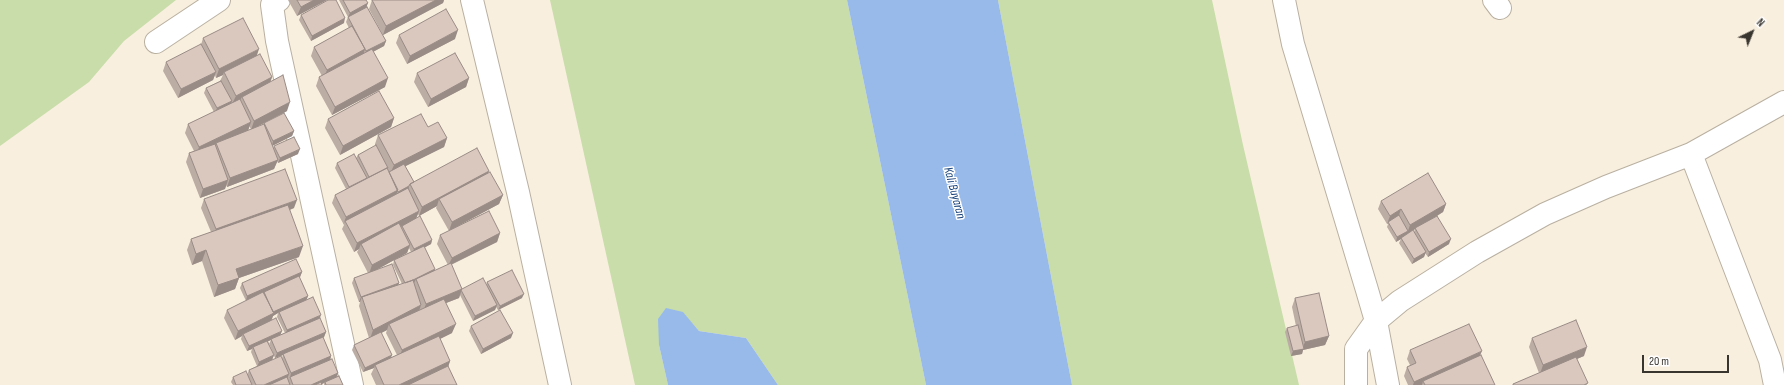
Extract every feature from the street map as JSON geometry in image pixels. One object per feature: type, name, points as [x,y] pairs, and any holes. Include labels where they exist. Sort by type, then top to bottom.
[{"type":"street","points":[[156,42],[219,0]]},
{"type":"street","points":[[472,0],[518,192],[560,385]]},
{"type":"street","points":[[1284,0],[1294,44],[1376,321],[1388,385]]},
{"type":"street","points":[[273,2],[277,41],[352,385]]},
{"type":"street","points":[[1356,385],[1356,349],[1376,321],[1400,302],[1477,252],[1545,214],[1606,187],[1691,154],[1784,102]]},
{"type":"street","points":[[1691,154],[1770,360],[1775,385]]},
{"type":"green space","points":[[0,0],[176,0],[124,41],[89,82],[0,146]]},
{"type":"green space","points":[[550,0],[847,0],[926,385],[778,385],[746,338],[699,331],[683,313],[659,345],[668,385],[635,385]]},
{"type":"green space","points":[[998,0],[1212,0],[1243,145],[1299,385],[1072,385]]},
{"type":"water","name":"Kali Buyaran","points":[[847,0],[998,0],[1072,385],[926,385]]},
{"type":"water","points":[[666,308],[683,312],[699,331],[746,338],[778,385],[668,385],[659,345],[658,319]]},
{"type":"building","points":[[297,0],[314,0],[301,7]]},
{"type":"building","points":[[328,0],[336,0],[345,18],[312,36],[301,15]]},
{"type":"building","points":[[343,0],[366,0],[368,3],[350,13]]},
{"type":"building","points":[[372,0],[436,0],[386,26]]},
{"type":"building","points":[[367,7],[386,41],[366,51],[348,17]]},
{"type":"building","points":[[446,9],[458,30],[410,56],[399,35]]},
{"type":"building","points":[[243,18],[259,49],[219,69],[203,38]]},
{"type":"building","points":[[352,26],[365,49],[327,70],[314,47]]},
{"type":"building","points":[[201,44],[216,72],[181,89],[166,62]]},
{"type":"building","points":[[372,49],[388,78],[335,107],[319,77]]},
{"type":"building","points":[[455,53],[469,78],[431,99],[417,73]]},
{"type":"building","points":[[260,54],[272,77],[236,96],[224,72]]},
{"type":"building","points":[[283,75],[290,102],[254,121],[242,97]]},
{"type":"building","points":[[221,81],[232,101],[217,108],[206,88]]},
{"type":"building","points":[[379,91],[394,118],[343,146],[328,119]]},
{"type":"building","points":[[240,99],[251,122],[199,147],[188,124]]},
{"type":"building","points":[[284,113],[294,131],[273,141],[264,123]]},
{"type":"building","points":[[421,114],[428,127],[438,122],[447,138],[394,165],[378,135]]},
{"type":"building","points":[[264,124],[278,160],[230,178],[216,143]]},
{"type":"building","points":[[294,137],[300,149],[280,158],[274,146]]},
{"type":"building","points":[[215,144],[228,180],[203,189],[189,153]]},
{"type":"building","points":[[376,145],[388,168],[369,177],[358,155]]},
{"type":"building","points":[[477,148],[489,171],[422,207],[410,184]]},
{"type":"building","points":[[354,154],[367,178],[349,187],[337,163]]},
{"type":"building","points":[[404,164],[414,182],[398,192],[389,172]]},
{"type":"building","points":[[387,168],[398,190],[346,217],[335,195]]},
{"type":"building","points":[[285,169],[297,200],[216,229],[204,199]]},
{"type":"building","points":[[490,172],[503,195],[452,222],[439,199]]},
{"type":"building","points":[[1428,173],[1446,204],[1410,225],[1401,209],[1390,216],[1381,201]]},
{"type":"building","points":[[408,188],[419,211],[357,243],[345,221]]},
{"type":"building","points":[[288,205],[303,246],[236,269],[239,278],[218,285],[206,250],[196,254],[191,239]]},
{"type":"building","points":[[489,211],[500,233],[452,258],[440,235]]},
{"type":"building","points":[[1399,215],[1408,231],[1397,237],[1388,222]]},
{"type":"building","points":[[420,216],[432,240],[414,249],[402,226]]},
{"type":"building","points":[[1437,216],[1451,239],[1429,252],[1415,228]]},
{"type":"building","points":[[399,223],[410,245],[372,265],[361,244]]},
{"type":"building","points":[[1413,230],[1426,252],[1414,259],[1401,238]]},
{"type":"building","points":[[424,246],[435,269],[405,283],[394,260]]},
{"type":"building","points":[[296,259],[302,272],[247,296],[242,283]]},
{"type":"building","points":[[451,263],[462,289],[426,304],[416,279]]},
{"type":"building","points":[[392,264],[399,283],[361,297],[354,278]]},
{"type":"building","points":[[512,270],[524,294],[500,306],[487,282]]},
{"type":"building","points":[[299,276],[308,296],[273,312],[264,292]]},
{"type":"building","points":[[483,278],[497,305],[475,316],[461,290]]},
{"type":"building","points":[[413,280],[421,305],[373,330],[362,297]]},
{"type":"building","points":[[263,292],[274,313],[238,331],[227,310]]},
{"type":"building","points":[[1319,293],[1329,336],[1305,342],[1295,298]]},
{"type":"building","points":[[313,297],[321,315],[287,330],[279,312]]},
{"type":"building","points":[[444,299],[456,324],[402,350],[389,324]]},
{"type":"building","points":[[500,310],[513,333],[483,349],[471,326]]},
{"type":"building","points":[[276,318],[282,331],[249,346],[243,334]]},
{"type":"building","points":[[320,318],[326,332],[277,353],[271,339]]},
{"type":"building","points":[[1576,320],[1587,347],[1543,365],[1532,338]]},
{"type":"building","points":[[1469,324],[1482,351],[1414,382],[1407,367],[1416,363],[1410,350]]},
{"type":"building","points":[[1298,325],[1304,349],[1293,351],[1287,328]]},
{"type":"building","points":[[381,332],[392,355],[365,368],[354,345]]},
{"type":"building","points":[[439,336],[450,361],[399,385],[384,385],[375,365]]},
{"type":"building","points":[[323,337],[331,356],[291,373],[283,354]]},
{"type":"building","points":[[267,341],[274,355],[259,362],[253,347]]},
{"type":"building","points":[[1481,355],[1495,385],[1425,385],[1423,381]]},
{"type":"building","points":[[281,356],[289,374],[264,385],[256,385],[249,370]]},
{"type":"building","points":[[1576,357],[1588,383],[1584,385],[1513,385],[1513,384]]},
{"type":"building","points":[[332,359],[338,373],[311,385],[293,385],[290,377]]},
{"type":"building","points":[[448,366],[457,385],[408,385]]},
{"type":"building","points":[[246,371],[252,385],[236,385],[233,377]]},
{"type":"building","points":[[339,376],[343,385],[326,385],[325,382]]},
{"type":"building","points":[[287,377],[290,385],[269,385]]},
{"type":"building","points":[[321,382],[322,385],[315,385]]}]
